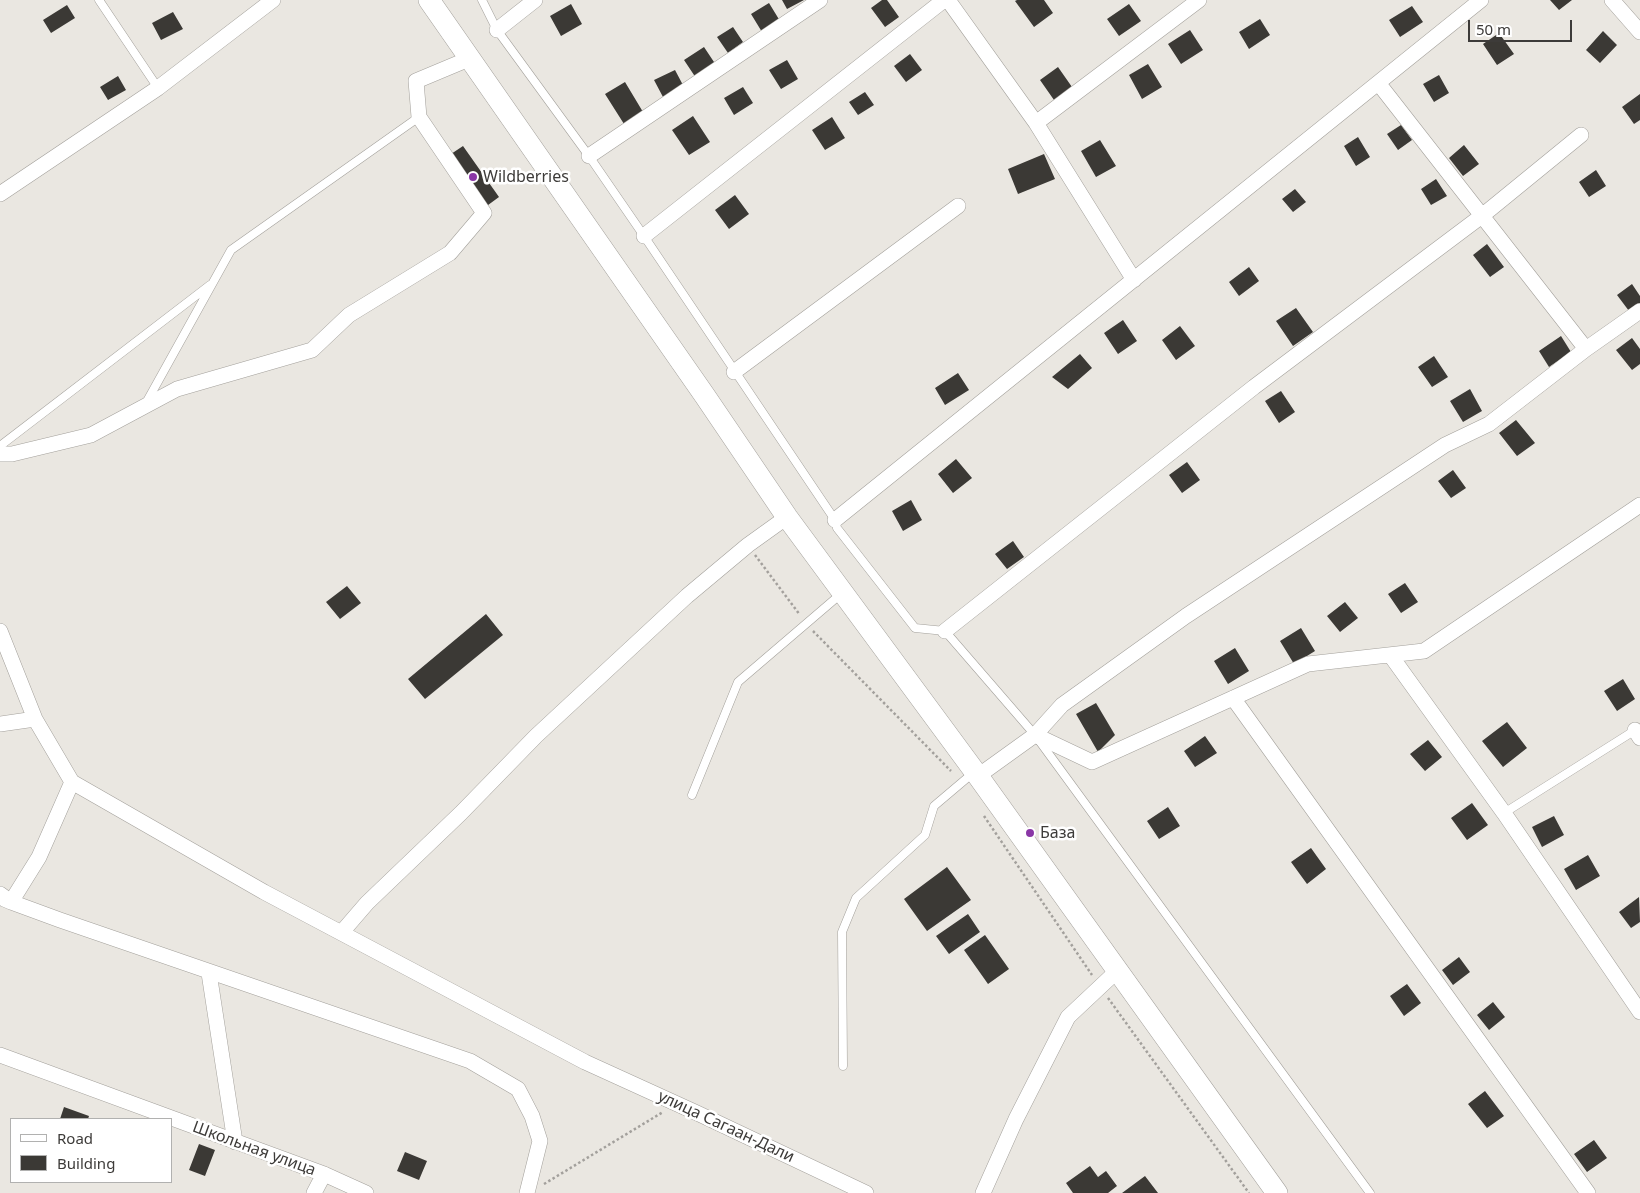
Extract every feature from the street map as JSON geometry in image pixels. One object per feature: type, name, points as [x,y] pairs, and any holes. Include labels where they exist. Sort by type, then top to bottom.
[{"type":"main road","points":[[429,0],[471,58],[787,517],[971,777],[1117,971],[1277,1193]]},
{"type":"street","points":[[0,194],[158,88],[274,0]]},
{"type":"street","points":[[497,30],[535,0]]},
{"type":"street","points":[[589,156],[820,0]]},
{"type":"street","points":[[644,236],[944,0]]},
{"type":"street","points":[[948,0],[1036,123],[1134,280]]},
{"type":"street","points":[[1036,123],[1199,0]]},
{"type":"street","points":[[834,520],[1379,84],[1481,0]]},
{"type":"street","points":[[1612,0],[1640,32]]},
{"type":"street","points":[[0,454],[12,454],[90,435],[177,389],[312,350],[349,315],[450,254],[484,213],[419,117],[416,81],[471,58]]},
{"type":"street","points":[[1379,84],[1586,349]]},
{"type":"street","points":[[945,631],[1254,387],[1483,215],[1581,135]]},
{"type":"street","points":[[734,372],[958,206]]},
{"type":"street","points":[[971,777],[1035,735],[1062,705],[1186,616],[1445,446],[1489,424],[1586,349],[1640,311]]},
{"type":"street","points":[[1035,735],[1092,762],[1308,664],[1424,651],[1640,505]]},
{"type":"street","points":[[342,932],[366,903],[461,813],[536,736],[687,596],[787,517]]},
{"type":"street","points":[[0,630],[35,719],[72,782],[39,857],[4,898],[209,972],[470,1061],[518,1089],[532,1116],[540,1141],[532,1190]]},
{"type":"street","points":[[1391,656],[1504,813],[1640,1012]]},
{"type":"street","points":[[1233,698],[1588,1193]]},
{"type":"street","points":[[0,724],[35,719]]},
{"type":"street","name":"улица Сагаан-Дали","points":[[72,782],[264,892],[585,1062],[866,1193]]},
{"type":"street","points":[[983,1193],[1016,1119],[1068,1017],[1117,971]]},
{"type":"street","points":[[209,972],[235,1142]]},
{"type":"street","name":"Школьная улица","points":[[0,1055],[170,1118]]},
{"type":"street","name":"Школьная улица","points":[[172,1119],[324,1174],[366,1193]]},
{"type":"street","points":[[314,1193],[324,1174]]},
{"type":"lane","points":[[99,0],[158,88]]},
{"type":"lane","points":[[482,0],[497,30],[589,156],[644,236],[834,520],[837,528],[914,628],[945,631],[1035,735],[1370,1193]]},
{"type":"lane","points":[[143,407],[231,250],[419,117]]},
{"type":"lane","points":[[0,446],[213,282]]},
{"type":"lane","points":[[692,795],[738,682],[842,593]]},
{"type":"lane","points":[[1504,813],[1638,731]]},
{"type":"lane","points":[[843,1066],[842,932],[856,898],[925,835],[934,806],[971,777]]},
{"type":"path","points":[[748,546],[806,624],[971,777]]},
{"type":"path","points":[[983,816],[1100,987],[1249,1193]]},
{"type":"path","points":[[532,1190],[678,1104]]},
{"type":"building","points":[[782,0],[804,0],[787,9]]},
{"type":"building","points":[[882,0],[887,0],[899,17],[885,27],[871,8]]},
{"type":"building","points":[[1044,0],[1053,13],[1034,27],[1015,1]]},
{"type":"building","points":[[1550,0],[1572,0],[1559,10]]},
{"type":"building","points":[[769,3],[780,21],[762,32],[751,14]]},
{"type":"building","points":[[571,4],[582,24],[561,36],[550,16]]},
{"type":"building","points":[[1129,4],[1141,21],[1119,36],[1107,19]]},
{"type":"building","points":[[67,5],[75,18],[51,33],[43,20]]},
{"type":"building","points":[[1412,6],[1423,22],[1400,37],[1389,20]]},
{"type":"building","points":[[173,12],[183,29],[161,40],[152,23]]},
{"type":"building","points":[[1260,19],[1270,35],[1249,49],[1239,32]]},
{"type":"building","points":[[733,27],[743,42],[728,53],[717,37]]},
{"type":"building","points":[[1190,30],[1203,50],[1181,64],[1168,44]]},
{"type":"building","points":[[1603,31],[1617,45],[1600,63],[1586,50]]},
{"type":"building","points":[[1499,33],[1514,54],[1497,65],[1483,44]]},
{"type":"building","points":[[704,47],[716,65],[696,78],[684,60]]},
{"type":"building","points":[[910,54],[922,70],[906,82],[894,66]]},
{"type":"building","points":[[787,60],[798,79],[781,89],[769,70]]},
{"type":"building","points":[[1148,64],[1162,87],[1142,99],[1129,75]]},
{"type":"building","points":[[1058,67],[1072,87],[1054,100],[1040,80]]},
{"type":"building","points":[[675,70],[684,87],[663,97],[654,80]]},
{"type":"building","points":[[1439,75],[1449,93],[1434,102],[1423,84]]},
{"type":"building","points":[[118,76],[126,90],[108,100],[100,87]]},
{"type":"building","points":[[625,82],[643,112],[624,124],[605,94]]},
{"type":"building","points":[[743,87],[753,103],[734,115],[724,98]]},
{"type":"building","points":[[865,92],[874,105],[858,115],[849,102]]},
{"type":"building","points":[[1640,94],[1640,120],[1634,124],[1622,107]]},
{"type":"building","points":[[693,116],[710,142],[689,155],[672,130]]},
{"type":"building","points":[[832,117],[845,138],[825,150],[812,130]]},
{"type":"building","points":[[1401,125],[1412,140],[1398,150],[1387,134]]},
{"type":"building","points":[[1358,137],[1370,157],[1356,166],[1344,146]]},
{"type":"building","points":[[1100,140],[1116,166],[1096,177],[1081,151]]},
{"type":"building","points":[[1464,145],[1479,164],[1463,176],[1449,158]]},
{"type":"building","points":[[463,146],[499,197],[484,208],[448,156]]},
{"type":"building","points":[[1044,154],[1055,179],[1018,194],[1008,169]]},
{"type":"building","points":[[1596,170],[1606,186],[1589,197],[1579,182]]},
{"type":"building","points":[[1436,179],[1447,196],[1431,205],[1421,189]]},
{"type":"building","points":[[1295,189],[1306,202],[1293,212],[1282,199]]},
{"type":"building","points":[[735,195],[749,214],[729,229],[715,210]]},
{"type":"building","points":[[1487,244],[1504,267],[1490,277],[1473,255]]},
{"type":"building","points":[[1249,267],[1259,281],[1239,296],[1229,282]]},
{"type":"building","points":[[1632,284],[1640,296],[1640,303],[1629,311],[1617,295]]},
{"type":"building","points":[[1296,308],[1313,332],[1293,346],[1276,321]]},
{"type":"building","points":[[1123,320],[1137,341],[1118,354],[1104,333]]},
{"type":"building","points":[[1180,326],[1195,346],[1176,360],[1162,340]]},
{"type":"building","points":[[1561,336],[1571,352],[1549,367],[1539,351]]},
{"type":"building","points":[[1632,338],[1640,349],[1640,364],[1632,370],[1616,350]]},
{"type":"building","points":[[1080,354],[1092,368],[1068,389],[1052,377]]},
{"type":"building","points":[[1434,356],[1448,377],[1432,387],[1418,367]]},
{"type":"building","points":[[958,373],[969,390],[945,405],[935,388]]},
{"type":"building","points":[[1470,389],[1482,411],[1463,422],[1450,401]]},
{"type":"building","points":[[1281,391],[1295,412],[1279,423],[1265,401]]},
{"type":"building","points":[[1516,420],[1535,443],[1517,456],[1499,433]]},
{"type":"building","points":[[956,459],[972,478],[953,493],[938,474]]},
{"type":"building","points":[[1187,462],[1200,480],[1182,493],[1169,475]]},
{"type":"building","points":[[1453,470],[1466,488],[1451,498],[1438,481]]},
{"type":"building","points":[[911,500],[922,520],[903,531],[892,511]]},
{"type":"building","points":[[1013,541],[1024,557],[1007,569],[995,554]]},
{"type":"building","points":[[1405,583],[1418,602],[1401,613],[1388,594]]},
{"type":"building","points":[[347,586],[361,603],[340,619],[326,602]]},
{"type":"building","points":[[1345,602],[1358,618],[1340,632],[1327,616]]},
{"type":"building","points":[[486,614],[503,635],[425,699],[408,679]]},
{"type":"building","points":[[1301,628],[1315,651],[1294,664],[1280,641]]},
{"type":"building","points":[[1235,648],[1249,671],[1228,684],[1214,661]]},
{"type":"building","points":[[1623,679],[1635,699],[1617,711],[1604,691]]},
{"type":"building","points":[[1096,703],[1115,735],[1098,752],[1076,714]]},
{"type":"building","points":[[1507,722],[1527,748],[1503,767],[1482,741]]},
{"type":"building","points":[[1205,736],[1217,753],[1195,767],[1184,751]]},
{"type":"building","points":[[1428,740],[1442,757],[1425,771],[1410,754]]},
{"type":"building","points":[[1472,803],[1488,825],[1467,840],[1451,818]]},
{"type":"building","points":[[1168,807],[1180,826],[1159,839],[1147,821]]},
{"type":"building","points":[[1554,816],[1564,835],[1542,847],[1532,827]]},
{"type":"building","points":[[1311,848],[1326,869],[1307,884],[1291,862]]},
{"type":"building","points":[[1588,855],[1600,876],[1576,890],[1564,869]]},
{"type":"building","points":[[947,867],[971,900],[927,931],[904,899]]},
{"type":"building","points":[[1639,897],[1640,922],[1631,928],[1619,912]]},
{"type":"building","points":[[968,914],[980,932],[949,954],[936,936]]},
{"type":"building","points":[[985,935],[1009,969],[988,984],[964,950]]},
{"type":"building","points":[[1459,957],[1470,972],[1453,985],[1442,970]]},
{"type":"building","points":[[1407,984],[1421,1003],[1404,1016],[1390,996]]},
{"type":"building","points":[[1493,1002],[1505,1017],[1489,1030],[1477,1015]]},
{"type":"building","points":[[1485,1091],[1504,1116],[1487,1128],[1468,1104]]},
{"type":"building","points":[[64,1107],[89,1116],[88,1118],[60,1118]]},
{"type":"building","points":[[1594,1140],[1607,1158],[1587,1172],[1574,1154]]},
{"type":"building","points":[[199,1144],[215,1150],[205,1176],[189,1170]]},
{"type":"building","points":[[405,1152],[427,1161],[419,1180],[397,1171]]},
{"type":"building","points":[[1090,1166],[1098,1177],[1106,1171],[1117,1186],[1108,1193],[1073,1193],[1066,1183]]},
{"type":"building","points":[[1145,1176],[1158,1193],[1122,1193]]},
{"type":"place","name":"Wildberries","points":[[473,177]]},
{"type":"place","name":"База","points":[[1030,833]]}]
